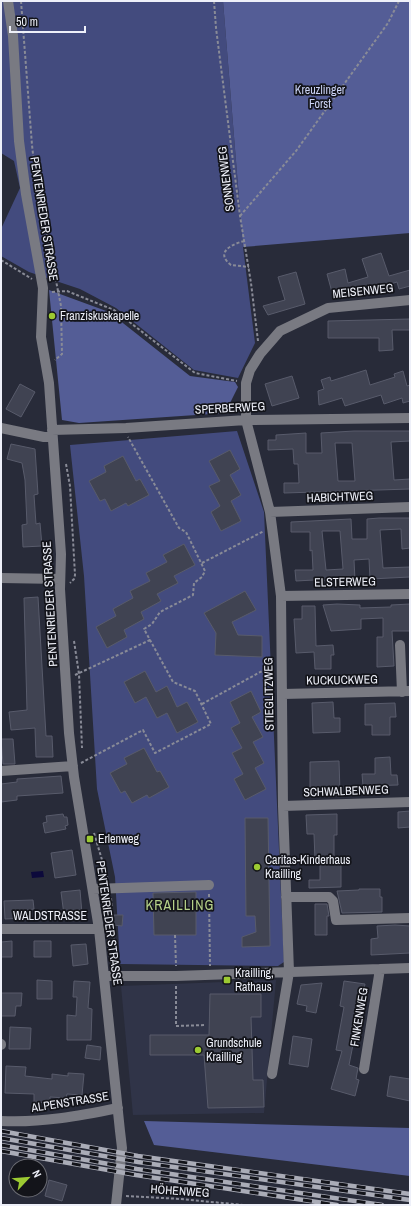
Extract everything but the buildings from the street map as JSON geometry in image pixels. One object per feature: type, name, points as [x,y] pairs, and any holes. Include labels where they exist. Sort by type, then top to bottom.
[{"type":"street","name":"PENTENRIEDER STRASSE","points":[[8,1],[13,36],[19,141],[26,194],[42,280],[41,337],[49,383],[64,582],[69,733],[80,766],[122,1148],[116,1200]]},
{"type":"street","name":"MEISENWEG","points":[[246,420],[246,383],[250,370],[260,354],[280,331],[328,308],[410,300]]},
{"type":"street","name":"SPERBERWEG","points":[[1,428],[44,437],[52,434],[246,420],[410,418]]},
{"type":"street","name":"STIEGLITZWEG","points":[[246,420],[270,512],[281,596],[283,806],[289,972],[272,1074]]},
{"type":"street","name":"HABICHTWEG","points":[[270,512],[410,508]]},
{"type":"street","points":[[1,578],[64,582]]},
{"type":"street","name":"ELSTERWEG","points":[[281,596],[410,594]]},
{"type":"street","name":"KUCKUCKWEG","points":[[283,694],[406,692],[400,645]]},
{"type":"street","points":[[1,771],[80,766]]},
{"type":"street","name":"SCHWALBENWEG","points":[[283,806],[410,802]]},
{"type":"street","points":[[94,889],[209,885]]},
{"type":"street","points":[[286,897],[329,897],[333,901],[336,920],[410,918]]},
{"type":"street","name":"WALDSTRASSE","points":[[1,929],[99,929]]},
{"type":"street","points":[[104,976],[176,976],[410,968]]},
{"type":"street","name":"FINKENWEG","points":[[364,1069],[380,969]]},
{"type":"street","name":"ALPENSTRASSE","points":[[1,1121],[30,1122],[77,1117],[118,1108]]},
{"type":"path","points":[[21,1],[36,173],[61,306],[62,354],[46,367]]},
{"type":"path","name":"SONNENWEG","points":[[214,1],[216,28],[240,216],[249,267],[260,354]]},
{"type":"path","points":[[240,216],[296,151],[388,23],[399,1]]},
{"type":"path","points":[[244,240],[229,246],[225,252],[225,257],[231,265],[249,267]]},
{"type":"path","points":[[1,260],[29,278],[42,280]]},
{"type":"path","points":[[58,290],[67,291],[114,310],[195,373],[246,383]]},
{"type":"path","points":[[73,635],[79,674],[80,766],[143,730],[155,753],[211,724],[195,691],[173,682],[144,629],[152,624],[160,612],[193,595],[194,583],[202,577],[205,570],[186,532],[179,528],[129,440],[126,428]]},
{"type":"path","points":[[64,458],[70,486],[75,575],[74,579],[64,582]]},
{"type":"path","points":[[202,563],[272,526]]},
{"type":"path","points":[[66,678],[79,674],[150,640]]},
{"type":"path","points":[[202,704],[282,660]]},
{"type":"path","points":[[94,832],[111,889],[115,970]]},
{"type":"path","points":[[209,885],[210,975]]},
{"type":"path","points":[[175,935],[176,962]]},
{"type":"path","points":[[176,976],[176,1026],[206,1025]]},
{"type":"path","name":"HÖHENWEG","points":[[116,1200],[243,1205]]},
{"type":"shaded area","points":[[1,1],[223,1],[243,247],[255,343],[238,378],[194,370],[116,308],[80,289],[29,272],[1,256],[1,229],[20,188],[14,161],[1,153]]},
{"type":"shaded area","points":[[237,431],[264,512],[284,962],[278,966],[120,964],[115,877],[97,789],[84,576],[70,445]]},
{"type":"shaded area","points":[[43,871],[44,877],[32,878],[31,872]]},
{"type":"shaded area","name":"Grundschule Krailling","points":[[276,980],[264,1113],[133,1115],[121,986]]},
{"type":"green space","name":"Kreuzlinger Forst","points":[[223,1],[410,1],[410,233],[243,247]]},
{"type":"green space","points":[[49,290],[109,312],[190,376],[235,382],[238,387],[225,413],[79,423],[62,420]]},
{"type":"green space","points":[[144,1121],[410,1128],[410,1176],[154,1145]]},
{"type":"railway","points":[[1,1131],[138,1156],[410,1194]]},
{"type":"railway","points":[[1,1138],[138,1162],[410,1200]]},
{"type":"railway","points":[[1,1145],[137,1169],[382,1205]]},
{"type":"railway","points":[[1,1151],[136,1175],[337,1205]]},
{"type":"place","name":"Franziskuskapelle","points":[[52,316]]},
{"type":"place","name":"Erlenweg","points":[[90,839]]},
{"type":"place","name":"Caritas-Kinderhaus Krailling","points":[[257,867]]},
{"type":"place","name":"Krailling, Rathaus","points":[[227,980]]},
{"type":"place","name":"Grundschule Krailling","points":[[198,1050]]},
{"type":"district","name":"KRAILLING","points":[[180,905]]}]
